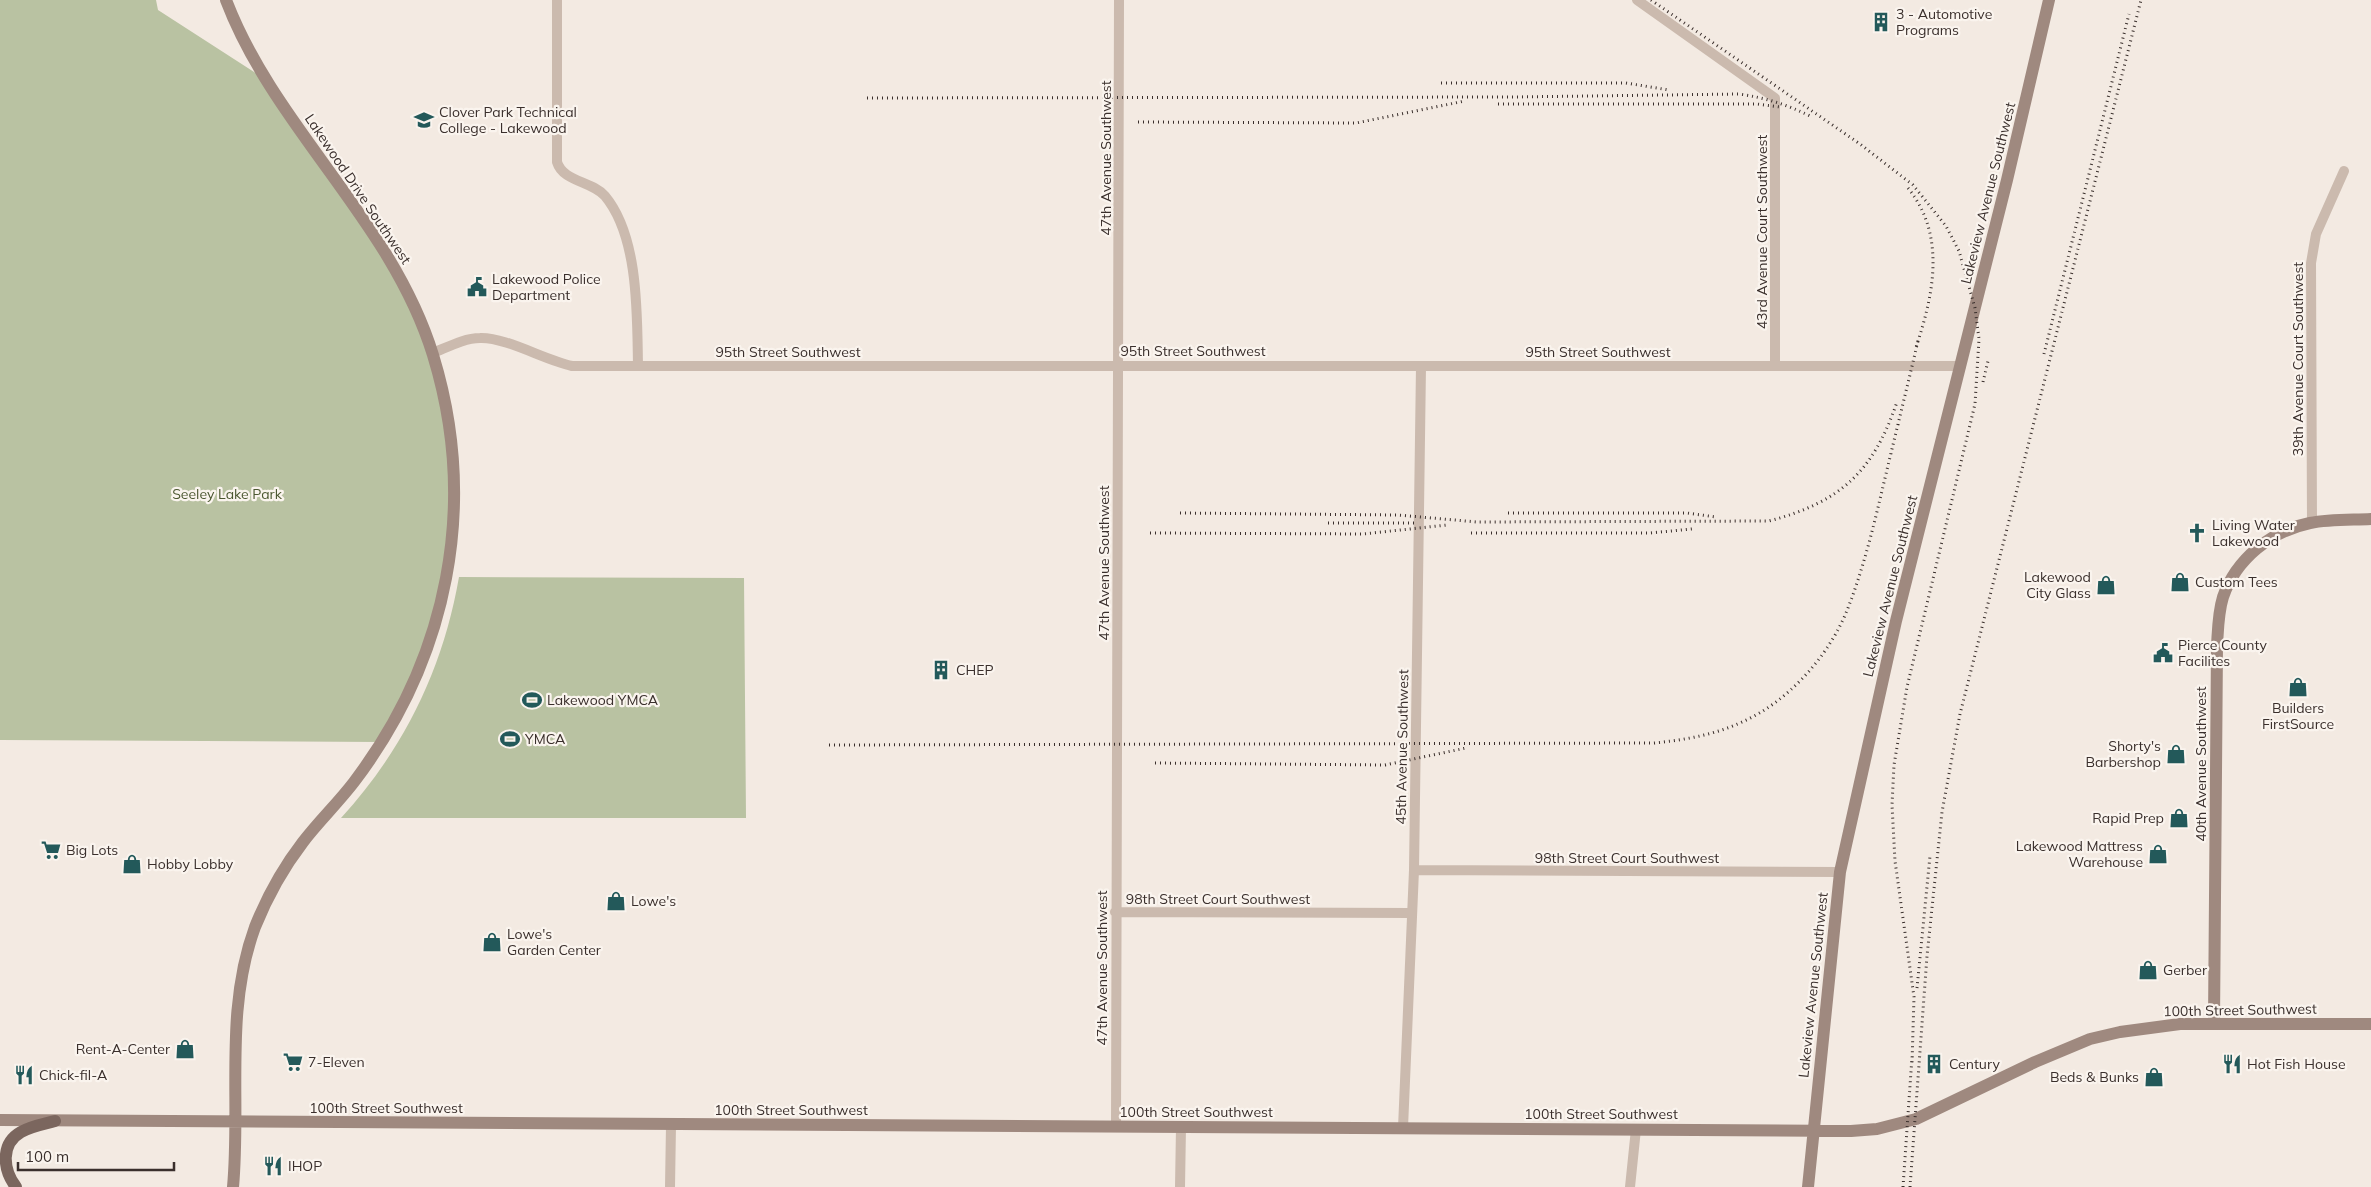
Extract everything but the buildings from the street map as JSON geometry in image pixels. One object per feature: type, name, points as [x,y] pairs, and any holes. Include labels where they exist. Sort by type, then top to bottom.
[{"type":"main road","name":"Lakewood Drive Southwest","points":[[226,0],[242,39],[265,78],[383,249],[411,298],[433,353],[448,415],[455,481],[453,534],[441,609],[426,654],[406,699],[381,742],[354,782],[292,858],[270,893],[259,918],[243,970],[236,1010],[236,1122],[233,1187]]},
{"type":"main road","name":"Lakeview Avenue Southwest","points":[[1808,1187],[1840,872],[1896,621],[1961,366],[2050,0]]},
{"type":"main road","name":"40th Avenue Southwest","points":[[2214,1023],[2218,621],[2224,597],[2234,575],[2246,558],[2273,537],[2289,529],[2312,523],[2371,519]]},
{"type":"main road","name":"100th Street Southwest","points":[[0,1120],[1813,1131],[1877,1129],[1916,1119],[2035,1062],[2090,1039],[2164,1026],[2214,1023],[2371,1024]]},
{"type":"main road","points":[[16,1187],[6,1166],[5,1156],[10,1141],[22,1131],[55,1121]]},
{"type":"main road","points":[[0,1178],[10,1187]]},
{"type":"street","points":[[557,0],[557,162],[559,168],[568,176],[596,188],[604,195],[618,218],[633,270],[637,307],[638,366]]},
{"type":"street","name":"47th Avenue Southwest","points":[[1116,1127],[1115,912],[1119,0]]},
{"type":"street","name":"43rd Avenue Court Southwest","points":[[1637,0],[1775,98],[1775,366]]},
{"type":"street","name":"39th Avenue Court Southwest","points":[[2312,523],[2311,263],[2316,234],[2344,171]]},
{"type":"street","name":"95th Street Southwest","points":[[433,353],[461,341],[489,338],[546,359],[572,366],[1961,366]]},
{"type":"street","name":"45th Avenue Southwest","points":[[1402,1128],[1414,870],[1421,366]]},
{"type":"street","name":"98th Street Court Southwest","points":[[1414,870],[1840,872]]},
{"type":"street","name":"98th Street Court Southwest","points":[[1115,912],[1411,913]]},
{"type":"street","points":[[670,1187],[671,1124]]},
{"type":"street","points":[[1180,1187],[1181,1127]]},
{"type":"street","points":[[1630,1187],[1636,1129]]},
{"type":"green space","name":"Seeley Lake Park","points":[[0,0],[156,0],[158,10],[265,79],[383,249],[433,353],[455,481],[441,609],[381,742],[0,740]]},
{"type":"green space","points":[[459,577],[744,578],[746,818],[341,818],[364,792],[384,764],[418,706],[443,644]]},
{"type":"railway","points":[[1651,0],[1860,144],[1913,185],[1946,226],[1959,251],[1975,308],[1979,339],[1975,404],[1907,687],[1894,765],[1892,805],[1895,861],[1914,997],[1912,1063]]},
{"type":"railway","points":[[1910,1187],[1927,956],[1942,812],[1960,714],[2141,0]]},
{"type":"railway","points":[[2044,354],[2129,14]]},
{"type":"railway","points":[[1441,83],[1626,83],[1669,90]]},
{"type":"railway","points":[[867,98],[1513,97],[1739,94],[1777,103],[1812,117]]},
{"type":"railway","points":[[1138,122],[1356,123],[1465,101]]},
{"type":"railway","points":[[1498,104],[1757,104],[1780,107]]},
{"type":"railway","points":[[1908,188],[1920,206],[1928,225],[1932,245],[1933,265],[1928,306],[1916,347]]},
{"type":"railway","points":[[829,745],[1654,743],[1699,736],[1731,727],[1759,713],[1791,690],[1819,659],[1840,626],[1853,594],[1870,538],[1918,341]]},
{"type":"railway","points":[[1983,382],[1988,361]]},
{"type":"railway","points":[[1180,513],[1398,515],[1477,522],[1769,521],[1816,504],[1851,481],[1877,447],[1888,426],[1897,402]]},
{"type":"railway","points":[[1508,513],[1687,513],[1716,517]]},
{"type":"railway","points":[[1328,523],[1415,523]]},
{"type":"railway","points":[[1150,533],[1363,534],[1447,525]]},
{"type":"railway","points":[[1471,533],[1650,533],[1692,529]]},
{"type":"railway","points":[[1155,763],[1385,765],[1466,748]]},
{"type":"railway","points":[[1917,988],[1930,856]]},
{"type":"railway","points":[[1903,1187],[1912,1057]]},
{"type":"place","name":"3 - Automotive Programs","points":[[1881,22]]},
{"type":"place","name":"Clover Park Technical College - Lakewood","points":[[424,120]]},
{"type":"place","name":"Lakewood Police Department","points":[[477,287]]},
{"type":"place","name":"Living Water Lakewood","points":[[2197,533]]},
{"type":"place","name":"Custom Tees","points":[[2180,582]]},
{"type":"place","name":"Lakewood City Glass","points":[[2106,585]]},
{"type":"place","name":"Pierce County Facilites","points":[[2163,653]]},
{"type":"place","name":"CHEP","points":[[941,670]]},
{"type":"place","name":"Builders FirstSource","points":[[2298,687]]},
{"type":"place","name":"Lakewood YMCA","points":[[532,700]]},
{"type":"place","name":"YMCA","points":[[510,739]]},
{"type":"place","name":"Shorty's Barbershop","points":[[2176,754]]},
{"type":"place","name":"Rapid Prep","points":[[2179,818]]},
{"type":"place","name":"Big Lots","points":[[51,850]]},
{"type":"place","name":"Lakewood Mattress Warehouse","points":[[2158,854]]},
{"type":"place","name":"Hobby Lobby","points":[[132,864]]},
{"type":"place","name":"Lowe's","points":[[616,901]]},
{"type":"place","name":"Lowe's Garden Center","points":[[492,942]]},
{"type":"place","name":"Gerber","points":[[2148,970]]},
{"type":"place","name":"Rent-A-Center","points":[[185,1049]]},
{"type":"place","name":"7-Eleven","points":[[293,1062]]},
{"type":"place","name":"Century","points":[[1934,1064]]},
{"type":"place","name":"Hot Fish House","points":[[2232,1064]]},
{"type":"place","name":"Chick-fil-A","points":[[24,1075]]},
{"type":"place","name":"Beds & Bunks","points":[[2154,1077]]},
{"type":"place","name":"IHOP","points":[[273,1166]]}]
